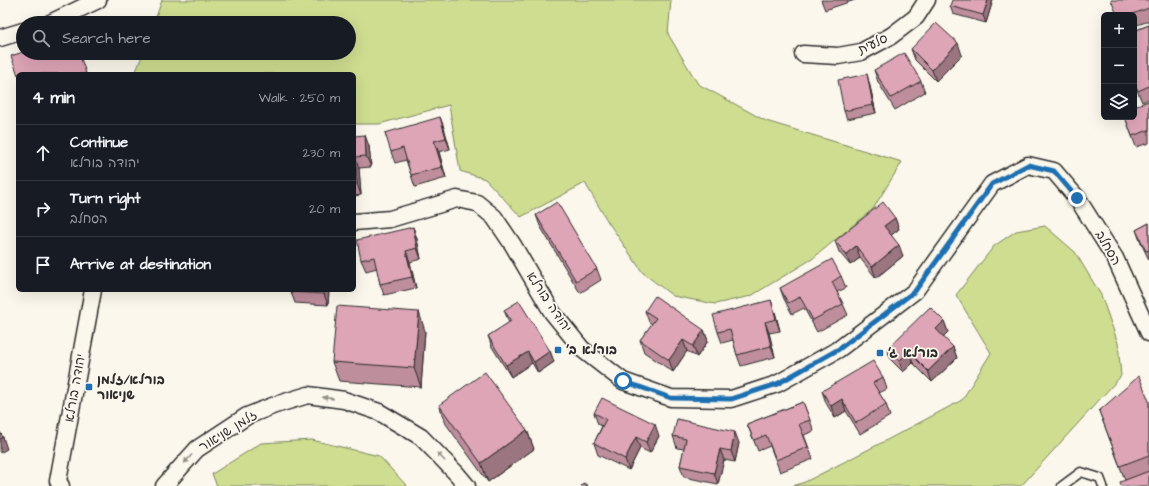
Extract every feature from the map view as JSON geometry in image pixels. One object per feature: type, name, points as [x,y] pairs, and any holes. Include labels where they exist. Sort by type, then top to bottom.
[{"type":"street","points":[[65,16],[98,0]]},
{"type":"street","name":"סלעית","points":[[803,54],[838,56],[861,52],[892,36],[916,17],[926,0]]},
{"type":"street","points":[[0,38],[16,33]]},
{"type":"street","name":"יהודה בורלא","points":[[356,222],[390,219],[457,199],[477,203],[494,217],[513,245],[552,312],[582,349],[623,381],[671,398],[731,399],[777,384],[839,349],[915,291],[992,184],[1028,165],[1054,171]]},
{"type":"street","name":"הסחלב","points":[[1054,171],[1077,198],[1115,258],[1149,333]]},
{"type":"street","name":"יהודה בורלא","points":[[61,486],[58,482],[93,292]]},
{"type":"street","name":"זלמן שניאור","points":[[164,486],[197,449],[247,416],[275,405],[308,395],[344,400],[379,412],[421,437],[467,486]]},
{"type":"lane","points":[[1062,486],[1080,472],[1100,478],[1103,486]]},
{"type":"green space","points":[[162,0],[671,0],[668,34],[698,84],[766,121],[902,162],[873,209],[812,259],[751,296],[715,304],[673,296],[643,273],[608,222],[585,183],[521,217],[485,179],[460,171],[449,105],[379,124],[356,124],[356,72],[134,72],[137,69],[140,60],[356,60],[356,16],[156,16]]},
{"type":"green space","points":[[1045,226],[1075,252],[1101,295],[1118,343],[1121,376],[1021,486],[793,486],[805,482],[962,400],[991,353],[956,295],[994,246],[1016,231]]},
{"type":"green space","points":[[312,440],[379,456],[407,486],[217,486],[212,474],[261,443]]},
{"type":"building","points":[[952,0],[988,0],[983,15],[950,6]]},
{"type":"building","points":[[1111,0],[1149,0],[1149,8],[1137,12],[1116,12]]},
{"type":"building","points":[[936,23],[958,43],[932,70],[911,49]]},
{"type":"building","points":[[1149,25],[1149,86],[1138,91],[1137,89],[1137,30]]},
{"type":"building","points":[[904,53],[921,81],[891,98],[874,70]]},
{"type":"building","points":[[16,54],[16,60],[81,60],[86,72],[17,72],[11,56]]},
{"type":"building","points":[[867,74],[873,105],[844,111],[838,80]]},
{"type":"building","points":[[1149,101],[1149,130],[1132,136],[1126,120],[1137,120],[1137,105]]},
{"type":"building","points":[[440,117],[446,138],[434,141],[442,167],[411,175],[403,148],[391,152],[385,133]]},
{"type":"building","points":[[365,135],[366,156],[356,157],[356,136]]},
{"type":"building","points":[[557,202],[597,269],[576,281],[536,215]]},
{"type":"building","points":[[883,202],[895,218],[884,226],[899,245],[872,267],[856,246],[846,254],[835,241]]},
{"type":"building","points":[[1149,223],[1149,250],[1146,251],[1136,230]]},
{"type":"building","points":[[413,227],[417,248],[406,251],[412,277],[380,284],[374,257],[361,260],[357,240]]},
{"type":"building","points":[[832,259],[841,276],[832,282],[843,304],[813,320],[800,297],[788,303],[780,288]]},
{"type":"building","points":[[291,292],[324,292],[324,294]]},
{"type":"building","points":[[655,296],[704,330],[693,346],[683,340],[669,360],[640,340],[656,318],[645,311]]},
{"type":"building","points":[[771,300],[776,319],[765,322],[771,346],[737,355],[730,329],[718,332],[713,315]]},
{"type":"building","points":[[519,301],[550,351],[534,362],[528,352],[506,365],[488,336],[511,321],[504,310]]},
{"type":"building","points":[[337,306],[419,312],[414,368],[332,362]]},
{"type":"building","points":[[930,307],[944,321],[936,329],[953,347],[928,371],[909,352],[899,361],[887,349]]},
{"type":"building","points":[[873,361],[883,377],[873,383],[886,404],[856,423],[842,399],[831,406],[822,391]]},
{"type":"building","points":[[485,372],[527,430],[481,463],[439,405]]},
{"type":"building","points":[[1139,376],[1149,401],[1149,455],[1120,466],[1099,411]]},
{"type":"building","points":[[602,398],[655,424],[646,442],[636,437],[625,459],[594,443],[606,419],[594,413]]},
{"type":"building","points":[[803,402],[810,420],[799,424],[808,447],[776,460],[766,435],[754,440],[747,424]]},
{"type":"building","points":[[677,419],[735,432],[731,451],[720,449],[714,473],[680,466],[686,439],[673,436]]},
{"type":"building","points":[[0,432],[3,437],[0,439]]},
{"type":"building","points":[[1149,471],[1149,486],[1121,486],[1120,482]]},
{"type":"building","points":[[584,483],[588,486],[581,486]]},
{"type":"place","name":"בורלא ב׳","points":[[558,350]]},
{"type":"place","name":"בורלא ג׳","points":[[880,353]]},
{"type":"place","name":"בורלא/זלמן שניאור","points":[[89,387]]},
{"type":"route","points":[[623,381],[671,398],[731,399],[777,384],[839,349],[915,291],[992,184],[1028,165],[1054,171],[1077,198]]}]
